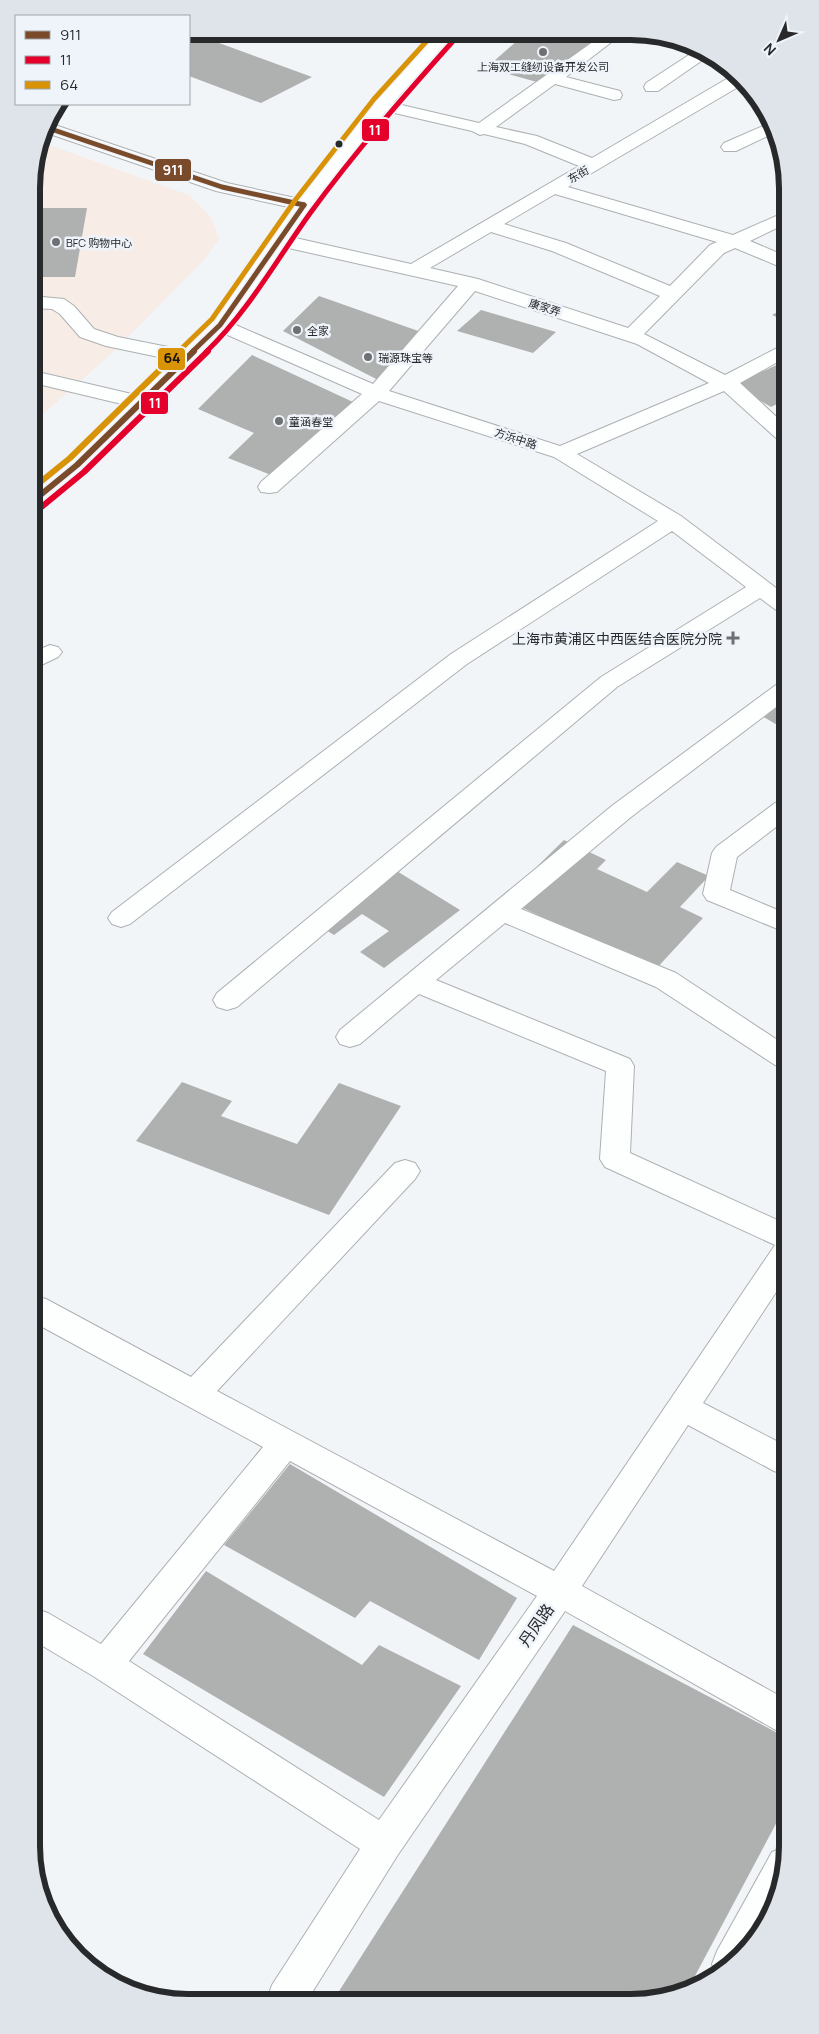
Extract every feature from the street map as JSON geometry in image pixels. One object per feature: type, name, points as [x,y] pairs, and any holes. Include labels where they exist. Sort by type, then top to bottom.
[{"type":"street","points":[[40,494],[77,465],[220,324],[304,205],[382,105],[441,40]]},
{"type":"street","points":[[480,130],[606,40]]},
{"type":"street","points":[[652,87],[698,56]]},
{"type":"street","points":[[552,78],[614,94]]},
{"type":"street","name":"东街","points":[[415,270],[734,82]]},
{"type":"street","points":[[382,105],[480,130],[531,140],[593,165]]},
{"type":"street","points":[[52,129],[222,187],[304,205]]},
{"type":"street","points":[[730,147],[767,130]]},
{"type":"street","points":[[554,188],[735,241],[779,260]]},
{"type":"street","points":[[631,336],[717,249],[779,220]]},
{"type":"street","points":[[490,226],[559,247],[673,294]]},
{"type":"street","name":"康家弄","points":[[280,240],[470,283],[644,340],[734,390],[779,430]]},
{"type":"street","points":[[269,487],[376,392],[470,283]]},
{"type":"street","points":[[40,302],[57,303],[67,310],[88,333],[113,342],[186,356]]},
{"type":"street","name":"方浜中路","points":[[220,324],[376,392],[561,453],[673,521],[779,601]]},
{"type":"street","points":[[561,453],[724,384],[779,353]]},
{"type":"street","points":[[40,378],[142,403]]},
{"type":"street","points":[[121,918],[459,659],[673,521]]},
{"type":"street","points":[[227,1000],[609,682],[761,588]]},
{"type":"street","points":[[350,1037],[622,811],[779,694]]},
{"type":"street","points":[[779,813],[725,853],[716,894],[779,920]]},
{"type":"street","points":[[501,911],[666,980],[779,1054]]},
{"type":"street","points":[[416,982],[620,1066],[615,1159],[779,1234]]},
{"type":"street","points":[[194,1394],[405,1171]]},
{"type":"street","name":"丹凤路","points":[[289,1994],[384,1844],[560,1590],[779,1262]]},
{"type":"street","points":[[40,1311],[285,1444],[560,1590],[779,1713]]},
{"type":"street","points":[[682,1408],[779,1457]]},
{"type":"street","points":[[105,1665],[285,1444]]},
{"type":"street","points":[[40,1626],[105,1665],[384,1844]]},
{"type":"street","points":[[742,1943],[772,1890]]},
{"type":"shaded area","points":[[47,144],[189,195],[211,217],[219,239],[203,261],[113,352],[40,417],[40,178]]},
{"type":"building","points":[[190,40],[211,40],[312,77],[261,103],[190,76]]},
{"type":"building","name":"上海双工缝纫设备开发公司","points":[[518,40],[598,40],[537,82],[486,68]]},
{"type":"building","name":"BFC 购物中心","points":[[40,208],[87,208],[75,277],[40,277]]},
{"type":"building","name":"瑞源珠宝等","points":[[319,296],[424,333],[380,381],[283,331]]},
{"type":"building","points":[[481,310],[556,332],[533,353],[457,331]]},
{"type":"building","points":[[779,311],[779,318],[772,315]]},
{"type":"building","name":"童涵春堂","points":[[252,355],[353,402],[271,475],[228,458],[254,433],[198,409]]},
{"type":"building","points":[[779,364],[779,403],[771,407],[733,385]]},
{"type":"building","points":[[779,694],[779,726],[755,712]]},
{"type":"building","points":[[564,840],[606,860],[597,869],[647,892],[677,862],[709,876],[680,907],[703,918],[655,970],[504,899]]},
{"type":"building","points":[[387,865],[460,910],[384,968],[360,952],[389,931],[362,914],[334,935],[310,920]]},
{"type":"building","points":[[182,1082],[232,1101],[221,1116],[297,1144],[339,1083],[401,1106],[329,1215],[136,1141]]},
{"type":"building","points":[[290,1464],[517,1598],[479,1660],[370,1601],[355,1618],[224,1545]]},
{"type":"building","points":[[206,1571],[362,1665],[379,1645],[461,1686],[384,1797],[143,1654]]},
{"type":"building","points":[[573,1625],[779,1734],[779,1818],[693,1981],[669,1989],[631,1994],[337,1994]]},
{"type":"transit line","name":"64","points":[[40,482],[70,458],[212,319],[296,199],[374,99],[428,40]]},
{"type":"transit line","name":"11","points":[[40,508],[84,472],[228,331],[312,211],[390,111],[454,40]]},
{"type":"transit line","name":"911","points":[[52,129],[222,187],[304,205]]},
{"type":"transit line","name":"911","points":[[40,495],[77,465],[220,325],[304,205]]},
{"type":"place","name":"上海双工缝纫设备开发公司","points":[[543,52]]},
{"type":"place","name":"BFC 购物中心","points":[[56,242]]},
{"type":"place","name":"全家","points":[[297,330]]},
{"type":"place","name":"瑞源珠宝等","points":[[368,357]]},
{"type":"place","name":"童涵春堂","points":[[279,421]]},
{"type":"place","name":"上海市黄浦区中西医结合医院分院","points":[[733,638]]}]
